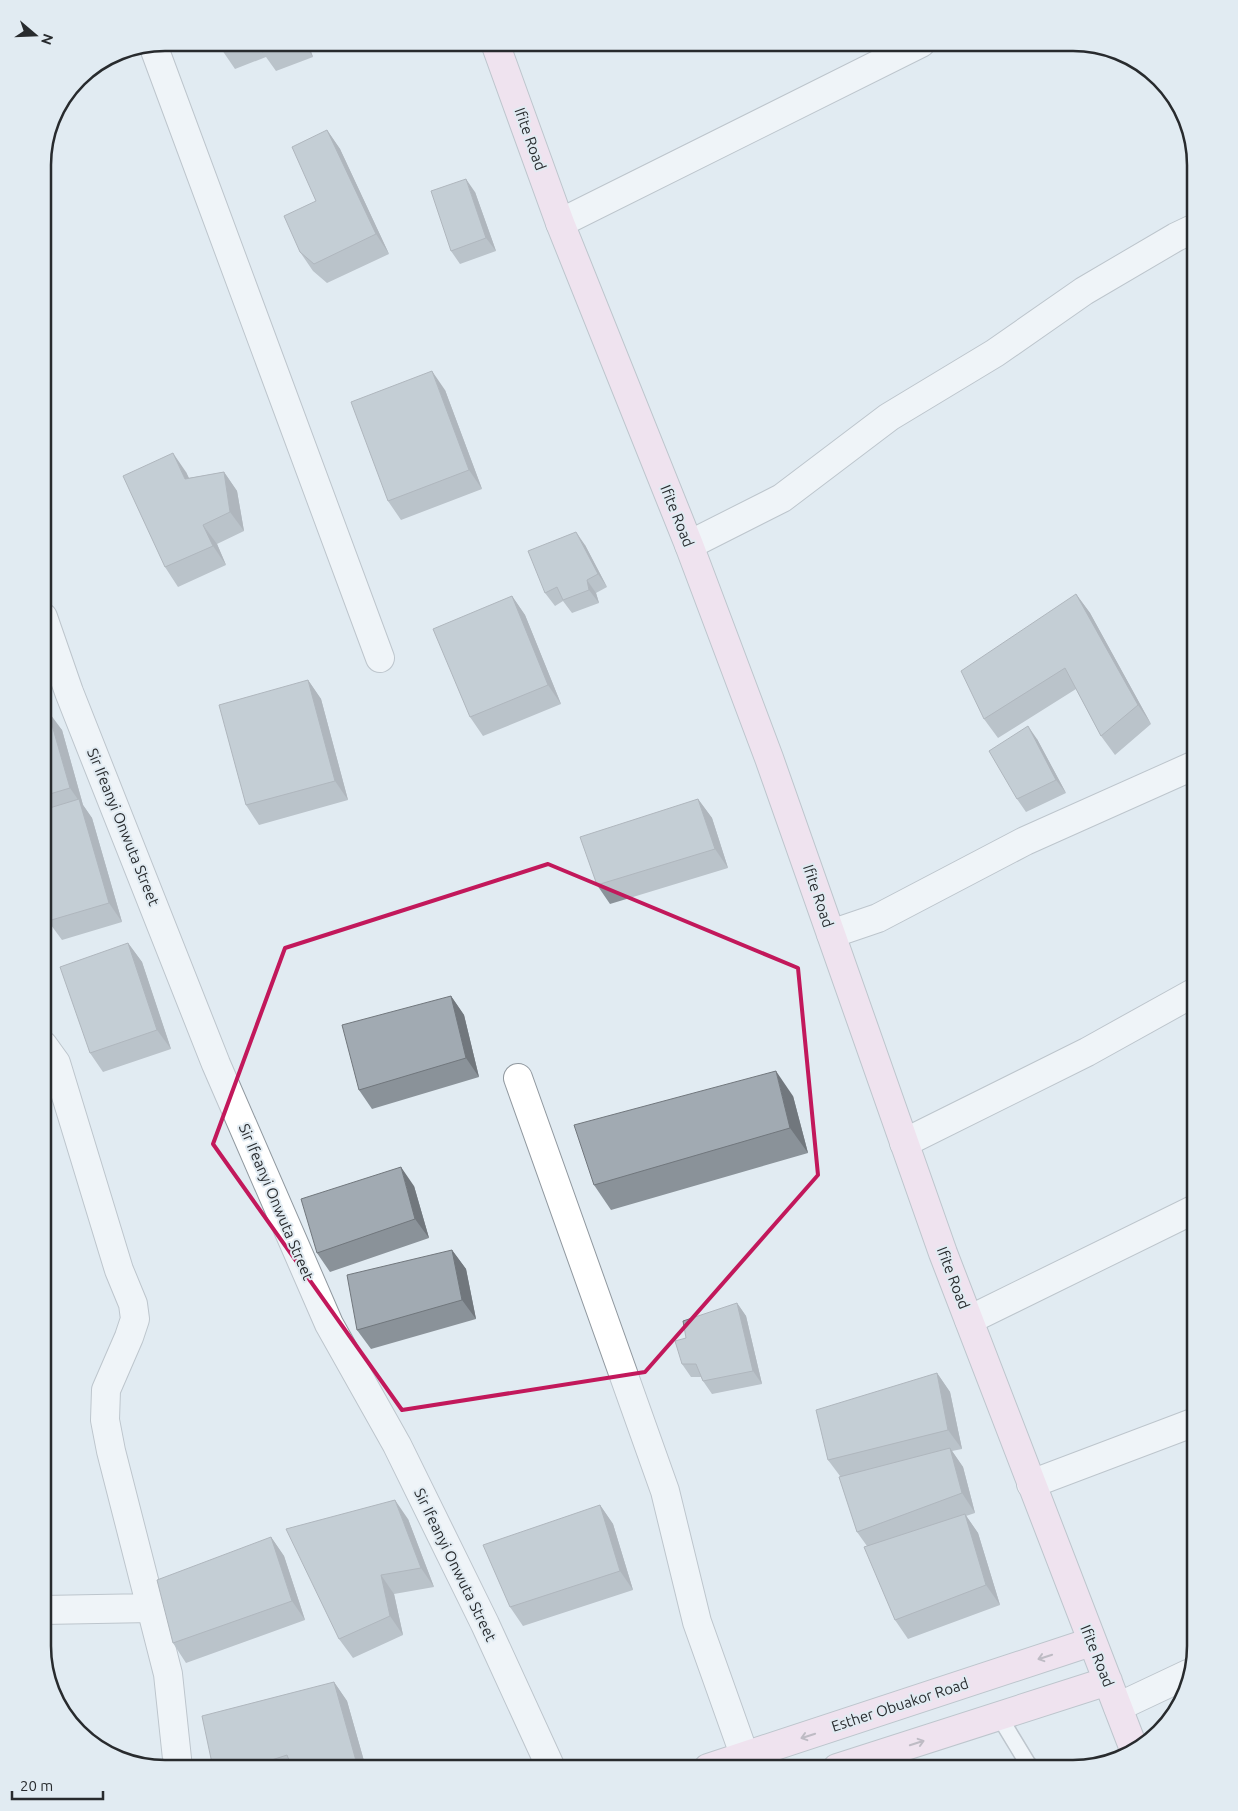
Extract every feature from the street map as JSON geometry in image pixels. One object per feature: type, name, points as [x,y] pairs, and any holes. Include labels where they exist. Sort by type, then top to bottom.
[{"type":"street","name":"Ifite Road","points":[[498,51],[560,223],[688,545],[769,758],[943,1253],[1091,1642],[1132,1744]]},
{"type":"street","points":[[560,223],[905,51]]},
{"type":"street","points":[[156,52],[380,658]]},
{"type":"street","points":[[688,545],[782,498],[889,417],[995,353],[1084,291],[1187,232]]},
{"type":"street","name":"Sir Ifeanyi Onwuta Street","points":[[51,640],[69,692],[216,1064],[329,1324],[397,1445],[485,1624],[546,1760]]},
{"type":"street","points":[[831,934],[878,918],[1025,841],[1187,769]]},
{"type":"street","points":[[904,1143],[1087,1052],[1187,997]]},
{"type":"street","points":[[51,1056],[56,1063],[119,1270],[132,1304],[135,1319],[106,1390],[105,1420],[111,1451],[168,1674],[177,1760]]},
{"type":"street","points":[[518,1078],[665,1491],[698,1622],[745,1757]]},
{"type":"street","points":[[969,1320],[1187,1212]]},
{"type":"street","points":[[1031,1484],[1187,1425]]},
{"type":"street","points":[[51,1610],[150,1608]]},
{"type":"street","name":"Esther Obuakor Road","points":[[735,1760],[1091,1642]]},
{"type":"street","points":[[1118,1707],[1183,1676]]},
{"type":"street","points":[[862,1760],[1108,1681]]},
{"type":"lane","points":[[998,1716],[1026,1760]]},
{"type":"highlighted area","points":[[548,864],[798,968],[818,1175],[645,1372],[402,1410],[213,1144],[285,948]]},
{"type":"building","points":[[327,130],[376,234],[314,264],[300,252],[284,216],[316,201],[292,147]]},
{"type":"building","points":[[466,179],[486,238],[451,251],[431,191]]},
{"type":"building","points":[[432,371],[469,470],[388,501],[351,402]]},
{"type":"building","points":[[173,453],[185,479],[224,472],[230,512],[203,525],[213,546],[165,567],[123,476]]},
{"type":"building","points":[[576,532],[598,574],[587,580],[589,590],[563,600],[557,587],[545,593],[528,551]]},
{"type":"building","points":[[1076,594],[1138,705],[1101,736],[1065,668],[984,719],[961,671]]},
{"type":"building","points":[[512,596],[548,685],[470,717],[433,629]]},
{"type":"building","points":[[308,680],[335,781],[246,805],[219,705]]},
{"type":"building","points":[[51,722],[70,788],[51,794]]},
{"type":"building","points":[[1028,726],[1056,780],[1017,799],[989,751]]},
{"type":"building","points":[[79,799],[109,903],[51,920],[51,808]]},
{"type":"building","points":[[698,799],[715,849],[597,885],[580,837]]},
{"type":"building","points":[[128,943],[157,1030],[90,1053],[60,967]]},
{"type":"building","points":[[451,996],[466,1058],[359,1090],[342,1025]]},
{"type":"building","points":[[776,1071],[790,1128],[594,1185],[574,1125]]},
{"type":"building","points":[[401,1167],[415,1219],[317,1253],[301,1199]]},
{"type":"building","points":[[452,1250],[462,1300],[357,1330],[347,1275]]},
{"type":"building","points":[[737,1303],[753,1371],[703,1381],[696,1364],[682,1364],[675,1341],[686,1338],[683,1321]]},
{"type":"building","points":[[937,1373],[948,1430],[828,1460],[816,1410]]},
{"type":"building","points":[[950,1448],[962,1493],[857,1532],[839,1477]]},
{"type":"building","points":[[395,1500],[421,1568],[381,1575],[390,1616],[339,1639],[286,1529]]},
{"type":"building","points":[[600,1505],[620,1571],[510,1607],[483,1545]]},
{"type":"building","points":[[965,1514],[986,1585],[895,1620],[864,1547]]},
{"type":"building","points":[[271,1537],[292,1601],[173,1643],[157,1580]]},
{"type":"building","points":[[334,1682],[356,1760],[289,1760],[287,1755],[272,1760],[211,1760],[202,1716]]}]
